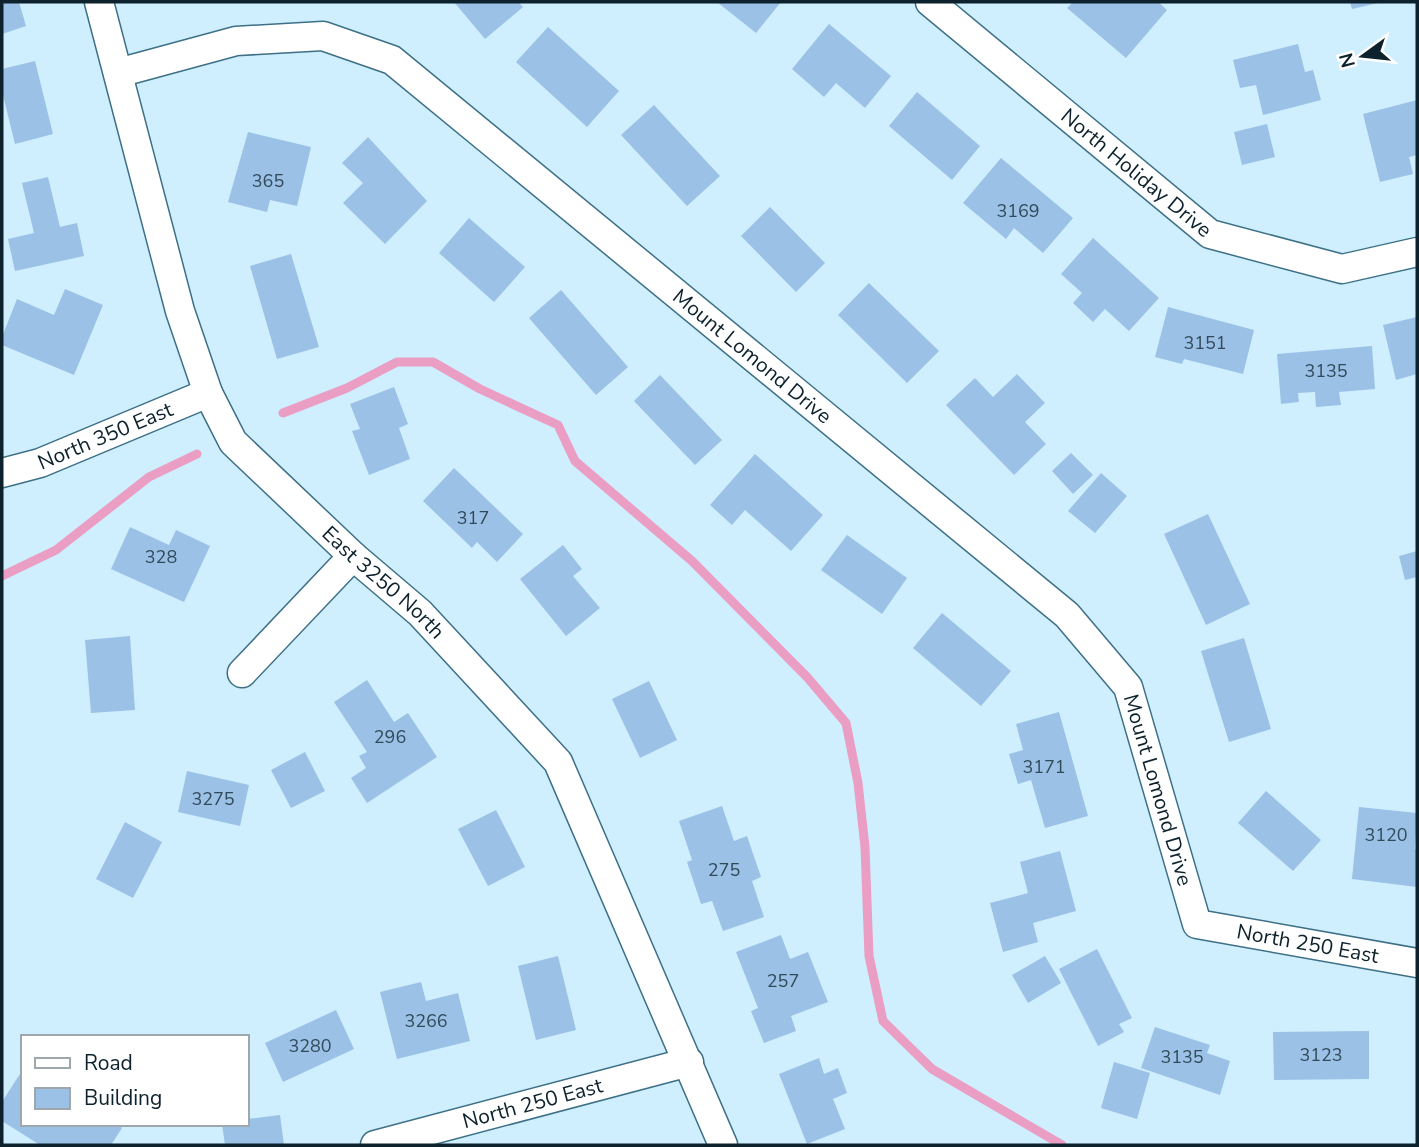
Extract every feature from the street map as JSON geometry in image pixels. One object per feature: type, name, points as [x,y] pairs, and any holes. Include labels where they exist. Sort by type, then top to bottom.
[{"type":"street","name":"East 3250 North","points":[[99,2],[180,312],[208,393],[233,442],[353,556],[420,613],[558,762],[723,1145]]},
{"type":"street","name":"North Holiday Drive","points":[[930,2],[1210,233],[1342,270],[1417,252]]},
{"type":"street","name":"Mount Lomond Drive","points":[[118,73],[236,41],[323,36],[392,60],[1067,615],[1128,687],[1197,924]]},
{"type":"street","name":"North 350 East","points":[[2,473],[40,463],[208,393]]},
{"type":"street","points":[[242,673],[353,556]]},
{"type":"street","name":"North 250 East","points":[[1197,924],[1417,963]]},
{"type":"street","name":"North 250 East","points":[[375,1145],[689,1062]]},
{"type":"building","points":[[2,2],[19,2],[26,26],[2,34]]},
{"type":"building","points":[[454,2],[518,2],[523,7],[485,39]]},
{"type":"building","points":[[717,2],[781,2],[756,33]]},
{"type":"building","points":[[1073,2],[1158,2],[1167,10],[1126,58],[1067,8]]},
{"type":"building","points":[[1350,2],[1377,2],[1378,3],[1352,9]]},
{"type":"building","points":[[829,24],[891,76],[865,108],[836,83],[824,97],[792,69]]},
{"type":"building","points":[[548,27],[619,91],[587,127],[516,62]]},
{"type":"building","points":[[1298,44],[1305,72],[1313,70],[1321,100],[1263,115],[1256,85],[1240,88],[1233,60]]},
{"type":"building","points":[[35,61],[53,134],[15,144],[2,91],[2,69]]},
{"type":"building","points":[[917,92],[980,146],[952,180],[889,126]]},
{"type":"building","points":[[1417,100],[1417,155],[1409,157],[1413,174],[1380,182],[1363,114]]},
{"type":"building","points":[[654,105],[720,176],[687,206],[621,135]]},
{"type":"building","points":[[1267,124],[1275,157],[1242,165],[1234,132]]},
{"type":"building","points":[[248,132],[311,147],[297,206],[270,200],[267,212],[228,202]]},
{"type":"building","points":[[368,137],[427,201],[385,244],[343,203],[363,183],[342,163]]},
{"type":"building","points":[[1001,158],[1073,218],[1043,253],[1014,228],[1006,239],[963,203]]},
{"type":"building","points":[[48,177],[60,227],[77,223],[84,256],[15,271],[8,239],[34,233],[22,183]]},
{"type":"building","points":[[770,207],[825,263],[796,292],[741,236]]},
{"type":"building","points":[[469,218],[525,267],[494,302],[439,253]]},
{"type":"building","points":[[1093,238],[1159,298],[1129,331],[1105,309],[1093,322],[1073,303],[1082,293],[1061,274]]},
{"type":"building","points":[[291,254],[319,347],[277,359],[250,266]]},
{"type":"building","points":[[869,283],[939,351],[907,383],[838,315]]},
{"type":"building","points":[[65,289],[103,305],[74,375],[2,345],[2,337],[17,299],[54,315]]},
{"type":"building","points":[[561,290],[628,367],[596,395],[529,318]]},
{"type":"building","points":[[1168,307],[1254,330],[1243,374],[1184,359],[1182,364],[1155,357]]},
{"type":"building","points":[[1417,317],[1417,374],[1396,380],[1383,325]]},
{"type":"building","points":[[1372,346],[1375,389],[1339,392],[1341,405],[1316,407],[1315,392],[1298,393],[1299,402],[1281,404],[1277,354]]},
{"type":"building","points":[[1017,374],[1045,403],[1025,422],[1046,444],[1014,475],[946,405],[975,378],[993,397]]},
{"type":"building","points":[[660,375],[722,440],[695,465],[634,401]]},
{"type":"building","points":[[394,387],[408,424],[399,428],[410,459],[369,475],[352,431],[360,429],[350,404]]},
{"type":"building","points":[[1071,453],[1093,475],[1073,494],[1052,471]]},
{"type":"building","points":[[755,454],[823,515],[791,551],[745,510],[732,525],[710,505]]},
{"type":"building","points":[[454,468],[523,534],[497,562],[477,542],[472,548],[423,501]]},
{"type":"building","points":[[1101,473],[1127,496],[1095,533],[1068,511]]},
{"type":"building","points":[[1208,514],[1250,604],[1206,625],[1164,534]]},
{"type":"building","points":[[130,527],[169,545],[176,530],[210,546],[184,602],[111,569]]},
{"type":"building","points":[[847,535],[907,578],[882,614],[821,570]]},
{"type":"building","points":[[563,545],[582,569],[573,576],[600,608],[566,636],[520,579]]},
{"type":"building","points":[[1417,551],[1417,577],[1405,580],[1399,556]]},
{"type":"building","points":[[942,613],[1011,671],[981,706],[913,648]]},
{"type":"building","points":[[130,636],[135,710],[91,713],[85,640]]},
{"type":"building","points":[[1244,638],[1271,729],[1229,742],[1201,651]]},
{"type":"building","points":[[367,680],[394,722],[408,713],[437,757],[367,803],[351,778],[366,768],[359,756],[367,752],[334,702]]},
{"type":"building","points":[[649,681],[677,740],[640,758],[612,699]]},
{"type":"building","points":[[1059,712],[1088,816],[1045,828],[1031,780],[1018,784],[1009,754],[1023,750],[1016,724]]},
{"type":"building","points":[[305,752],[325,791],[291,808],[271,770]]},
{"type":"building","points":[[187,771],[249,785],[240,826],[178,812]]},
{"type":"building","points":[[1266,791],[1321,840],[1293,871],[1238,823]]},
{"type":"building","points":[[722,806],[734,841],[747,836],[761,877],[752,881],[764,917],[723,931],[712,901],[701,904],[687,862],[692,860],[679,821]]},
{"type":"building","points":[[1359,807],[1417,813],[1417,887],[1352,879]]},
{"type":"building","points":[[496,810],[525,867],[488,886],[458,829]]},
{"type":"building","points":[[125,822],[162,842],[133,898],[96,879]]},
{"type":"building","points":[[1060,851],[1076,911],[1033,923],[1038,942],[1003,952],[990,903],[1028,893],[1020,862]]},
{"type":"building","points":[[781,935],[790,959],[808,952],[828,1002],[791,1016],[796,1031],[764,1043],[751,1011],[758,1008],[736,952]]},
{"type":"building","points":[[1097,949],[1132,1018],[1119,1024],[1124,1032],[1098,1046],[1059,969]]},
{"type":"building","points":[[558,956],[576,1030],[536,1040],[518,966]]},
{"type":"building","points":[[1045,956],[1061,983],[1028,1003],[1012,975]]},
{"type":"building","points":[[421,982],[426,1001],[458,993],[470,1041],[397,1059],[380,992]]},
{"type":"building","points":[[336,1010],[354,1049],[283,1082],[265,1043]]},
{"type":"building","points":[[1155,1027],[1210,1045],[1207,1053],[1230,1061],[1220,1095],[1141,1068]]},
{"type":"building","points":[[1369,1031],[1369,1079],[1274,1080],[1273,1032]]},
{"type":"building","points":[[819,1058],[824,1074],[838,1068],[847,1093],[833,1099],[845,1129],[807,1144],[779,1074]]},
{"type":"building","points":[[1114,1062],[1150,1073],[1137,1119],[1101,1108]]},
{"type":"building","points":[[21,1072],[21,1126],[122,1128],[111,1145],[40,1145],[2,1121],[2,1102]]},
{"type":"building","points":[[280,1115],[284,1145],[225,1145],[222,1126],[248,1126],[248,1119]]},
{"type":"waterway","points":[[283,413],[347,388],[397,362],[433,362],[480,389],[558,425],[575,461],[692,561],[807,677],[846,723],[858,783],[865,847],[869,956],[883,1021],[932,1069],[1062,1145]]},
{"type":"waterway","points":[[2,576],[56,550],[149,477],[197,454]]}]
